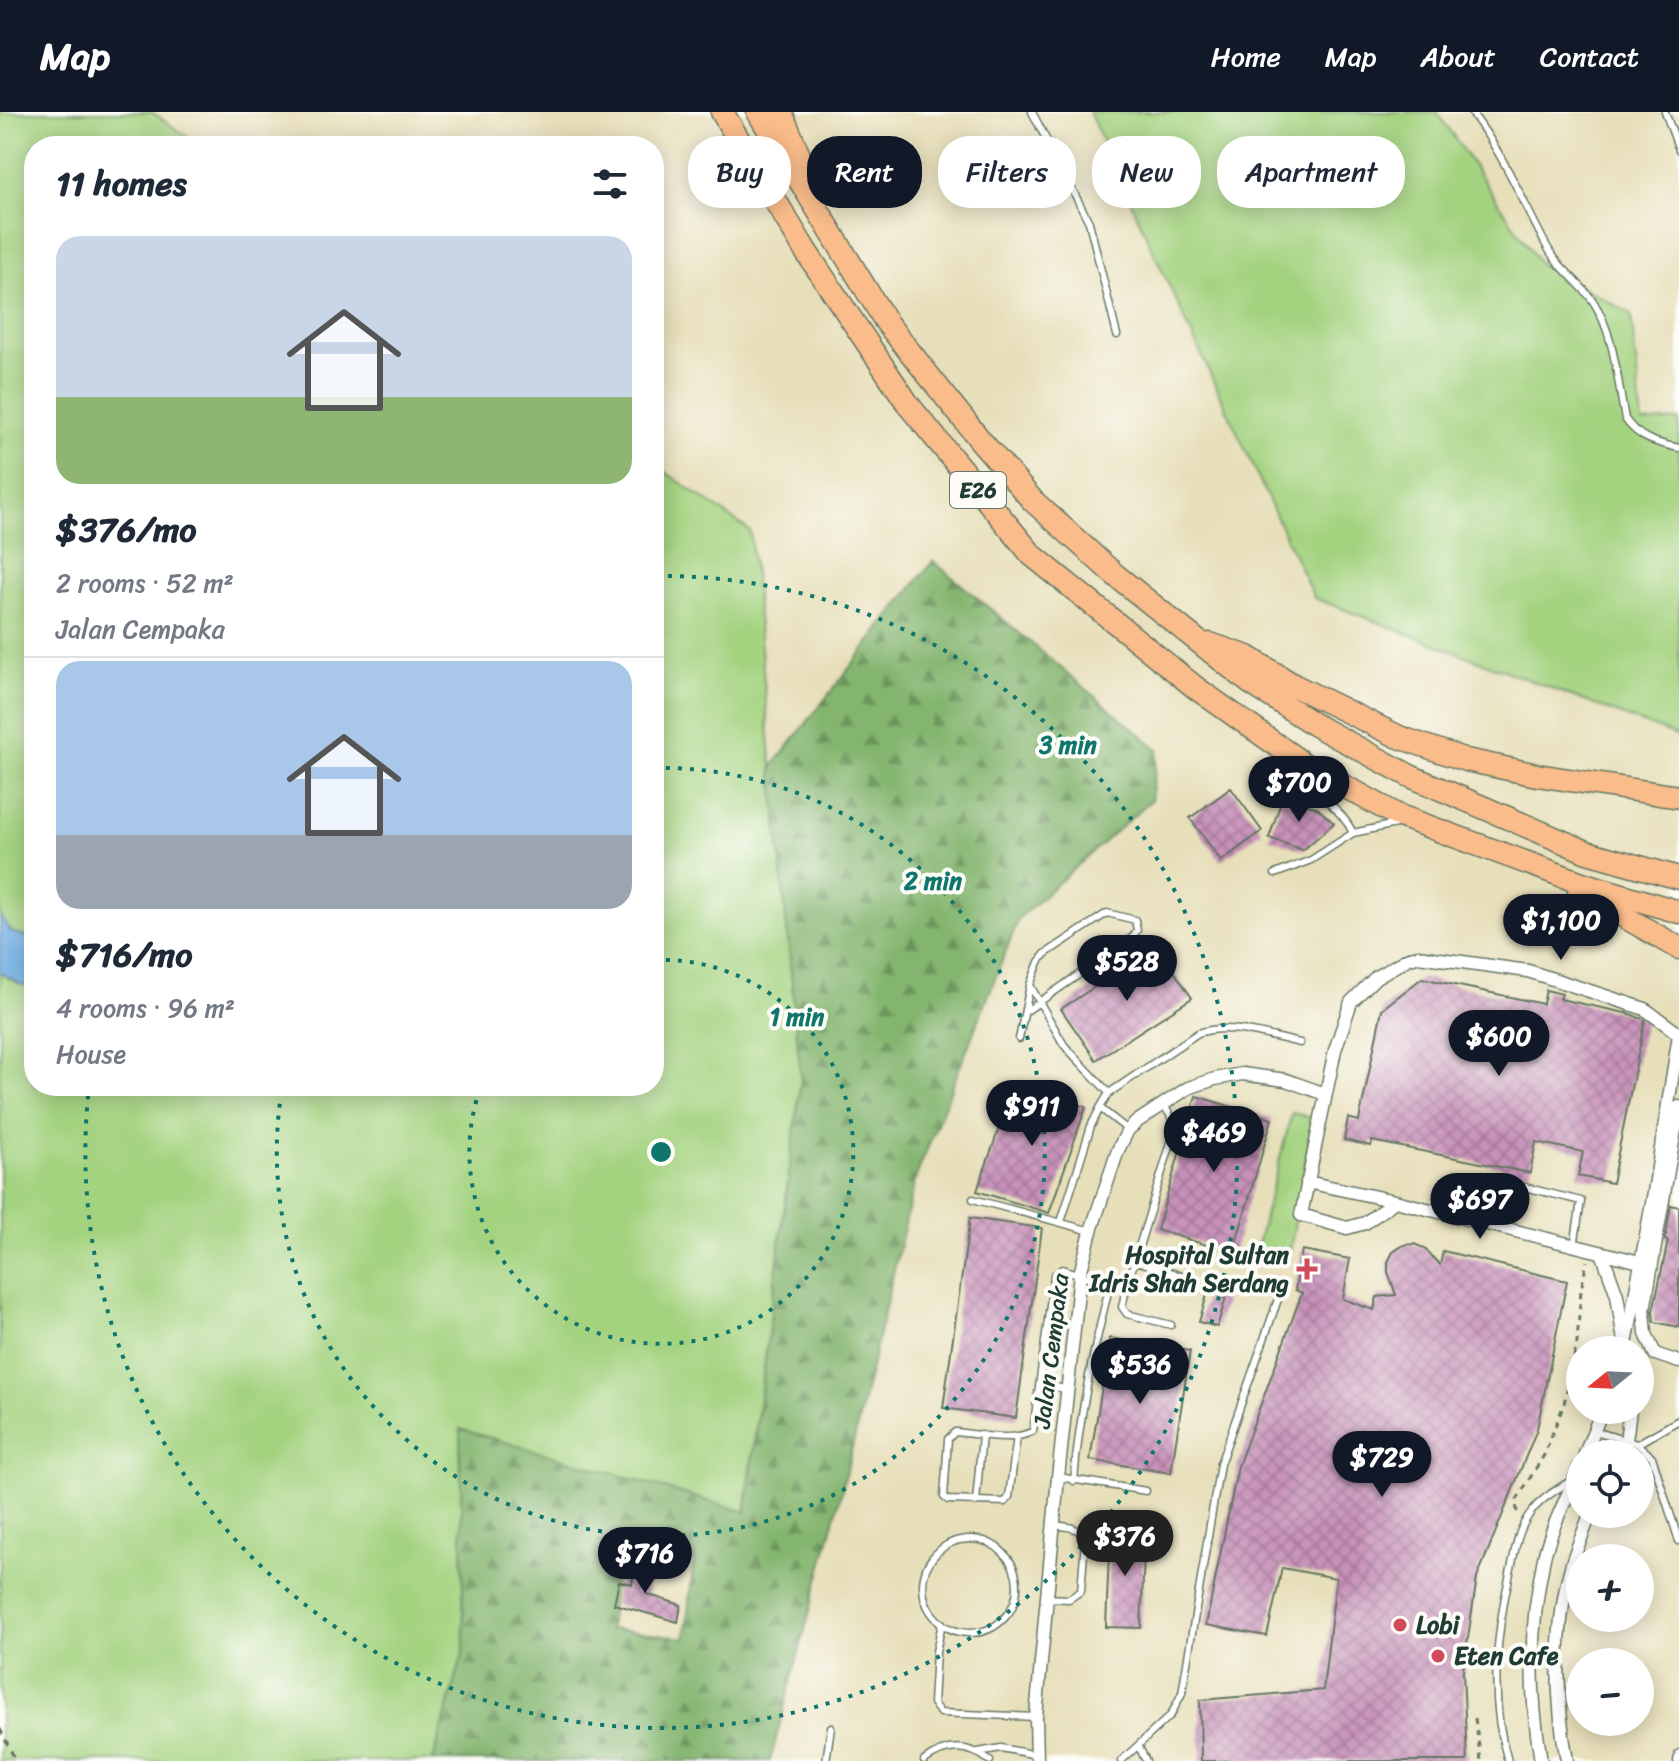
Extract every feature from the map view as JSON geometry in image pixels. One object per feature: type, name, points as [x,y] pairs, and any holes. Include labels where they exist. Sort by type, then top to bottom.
[{"type":"highway","name":"E26","points":[[722,112],[805,250],[910,407],[1032,555],[1196,688],[1302,763],[1397,815],[1582,883],[1679,912]]},
{"type":"highway","name":"E26","points":[[758,112],[886,322],[1033,501],[1114,574],[1249,682],[1315,725],[1410,776],[1587,852],[1679,878]]},
{"type":"highway","points":[[781,112],[825,224]]},
{"type":"highway","points":[[1194,638],[1248,657],[1295,686],[1399,737],[1466,760],[1537,775],[1679,797]]},
{"type":"highway","points":[[1529,863],[1679,948]]},
{"type":"street","points":[[1395,1201],[1365,1223],[1347,1228],[1301,1215],[1335,1050],[1351,1002],[1376,977],[1418,956],[1528,971],[1645,1009],[1679,1034],[1627,1336]]},
{"type":"street","points":[[1128,1130],[1188,1088],[1242,1074],[1286,1080],[1325,1094]]},
{"type":"street","points":[[1679,1107],[1644,1310],[1646,1334],[1655,1354],[1679,1362]]},
{"type":"street","name":"Jalan Cempaka","points":[[1037,1758],[1036,1717],[1080,1274],[1118,1150],[1128,1130]]},
{"type":"street","points":[[1307,1182],[1640,1262]]},
{"type":"street","points":[[1596,1252],[1617,1295],[1622,1336]]},
{"type":"street","points":[[1590,1440],[1597,1424]]},
{"type":"street","points":[[1541,1761],[1534,1716],[1530,1653],[1545,1556],[1566,1503]]},
{"type":"street","points":[[1567,1761],[1559,1717],[1561,1625],[1573,1562],[1585,1528]]},
{"type":"lane","points":[[1032,112],[1089,222],[1117,335]]},
{"type":"lane","points":[[1471,112],[1488,134],[1546,246],[1562,270],[1591,298],[1604,320],[1625,419],[1634,432],[1649,441],[1679,448]]},
{"type":"lane","points":[[1665,112],[1679,150]]},
{"type":"lane","points":[[1302,763],[1316,790],[1347,820],[1353,833]]},
{"type":"lane","points":[[1275,874],[1311,860],[1353,833],[1393,824],[1428,826]]},
{"type":"lane","points":[[1019,1039],[1030,985],[1035,969],[1045,954],[1099,916],[1113,913],[1135,920],[1137,925],[1133,937],[1025,1012]]},
{"type":"lane","points":[[1030,985],[1064,1045],[1109,1093]]},
{"type":"lane","points":[[1061,1222],[1091,1126],[1109,1093],[1198,1033],[1212,1028],[1227,1028],[1300,1043]]},
{"type":"lane","points":[[1164,1105],[1171,1117],[1174,1133],[1122,1307],[1127,1314],[1171,1325]]},
{"type":"lane","points":[[1100,1108],[1128,1130]]},
{"type":"lane","points":[[1498,1227],[1504,1182],[1581,1201],[1574,1247]]},
{"type":"lane","points":[[973,1199],[1091,1231]]},
{"type":"lane","points":[[1134,1260],[1187,1278]]},
{"type":"lane","points":[[1017,1436],[1009,1497],[1001,1503],[948,1500],[943,1493],[950,1435],[955,1432],[1017,1436],[1033,1431],[1054,1275],[1062,1269],[1126,1289]]},
{"type":"lane","points":[[1074,1481],[1077,1436],[1110,1284]]},
{"type":"lane","points":[[1121,1761],[1171,1715],[1182,1693],[1220,1464],[1282,1288]]},
{"type":"lane","points":[[1040,1383],[1068,1390]]},
{"type":"lane","points":[[1635,1440],[1679,1420]]},
{"type":"lane","points":[[1594,1431],[1624,1440]]},
{"type":"lane","points":[[976,1502],[982,1435]]},
{"type":"lane","points":[[1654,1461],[1679,1541]]},
{"type":"lane","points":[[1058,1477],[1146,1491]]},
{"type":"lane","points":[[1508,1761],[1499,1733],[1497,1673],[1500,1618],[1519,1532],[1542,1500],[1566,1481]]},
{"type":"lane","points":[[1047,1598],[1069,1599],[1081,1591],[1083,1533],[1054,1525]]},
{"type":"lane","points":[[971,1539],[986,1541],[999,1548],[1010,1561],[1016,1576],[1017,1592],[1012,1607],[1002,1621],[989,1629],[965,1632],[942,1623],[932,1613],[924,1585],[926,1570],[933,1557],[943,1547],[971,1539]]},
{"type":"lane","points":[[942,1623],[936,1652],[935,1709],[940,1713],[1036,1717]]},
{"type":"lane","points":[[826,1761],[831,1727]]},
{"type":"lane","points":[[924,1761],[950,1747],[978,1752],[990,1761]]},
{"type":"lane","points":[[1139,1747],[1146,1761]]},
{"type":"lane","points":[[978,1752],[1001,1748],[1037,1758]]},
{"type":"lane","points":[[1677,1761],[1679,1753]]},
{"type":"path","points":[[1519,1532],[1516,1501],[1544,1455],[1564,1404],[1577,1342],[1581,1290],[1596,1252]]},
{"type":"path","points":[[1475,1718],[1481,1761]]},
{"type":"path","points":[[0,1729],[16,1761]]},
{"type":"green space","points":[[0,112],[152,112],[186,136],[24,136],[24,1096],[664,1096],[664,471],[750,531],[801,1080],[745,1513],[460,1429],[464,1650],[433,1761],[0,1761]]},
{"type":"green space","points":[[1089,112],[1437,112],[1540,264],[1631,314],[1642,423],[1679,420],[1679,737],[1314,598],[1133,208],[1201,208],[1201,136],[1100,136]]},
{"type":"green space","points":[[933,561],[1158,749],[1151,800],[1019,918],[916,1177],[841,1494],[770,1761],[433,1761],[464,1650],[460,1429],[746,1512],[801,1080],[772,767]],"holes":[[[618,1549],[694,1558],[685,1638],[609,1629]]]},
{"type":"green space","points":[[1292,1113],[1313,1118],[1288,1263],[1252,1263]]},
{"type":"water","points":[[0,915],[11,932],[24,936],[24,985],[0,973]]},
{"type":"building","points":[[1231,788],[1262,831],[1221,861],[1190,818]]},
{"type":"building","points":[[1283,796],[1317,808],[1334,823],[1303,850],[1269,838]]},
{"type":"building","points":[[1157,946],[1192,998],[1096,1060],[1061,1009]]},
{"type":"building","points":[[1422,978],[1543,1004],[1546,990],[1562,994],[1560,999],[1645,1020],[1612,1183],[1578,1176],[1583,1152],[1536,1142],[1530,1173],[1372,1141],[1371,1146],[1344,1140],[1348,1118],[1359,1121],[1382,1009]]},
{"type":"building","points":[[1015,1083],[1086,1107],[1049,1213],[977,1191]]},
{"type":"building","points":[[1196,1096],[1272,1119],[1233,1253],[1157,1230]]},
{"type":"building","points":[[1671,1205],[1679,1207],[1679,1327],[1654,1322],[1653,1311],[1668,1241],[1665,1240]]},
{"type":"building","points":[[970,1218],[1042,1228],[1016,1418],[943,1408]]},
{"type":"building","points":[[1414,1244],[1424,1248],[1440,1265],[1443,1251],[1567,1281],[1537,1429],[1477,1578],[1463,1671],[1467,1761],[1201,1761],[1200,1700],[1323,1690],[1336,1578],[1282,1568],[1267,1636],[1206,1625],[1238,1466],[1302,1293],[1295,1290],[1302,1250],[1350,1259],[1343,1299],[1374,1310],[1377,1297],[1396,1295],[1388,1272],[1388,1262],[1393,1252],[1404,1245]]},
{"type":"building","points":[[1209,1288],[1227,1294],[1217,1327],[1199,1322]]},
{"type":"building","points":[[1110,1338],[1190,1351],[1171,1473],[1090,1460]]},
{"type":"building","points":[[1110,1527],[1145,1529],[1141,1628],[1106,1627]]},
{"type":"building","points":[[637,1558],[652,1561],[646,1594],[681,1605],[678,1622],[614,1604],[619,1581],[632,1584]]},
{"type":"place","name":"Hospital Sultan Idris Shah Serdang","points":[[1307,1269]]},
{"type":"place","name":"Lobi","points":[[1400,1625]]},
{"type":"place","name":"Eten Cafe","points":[[1438,1656]]}]
